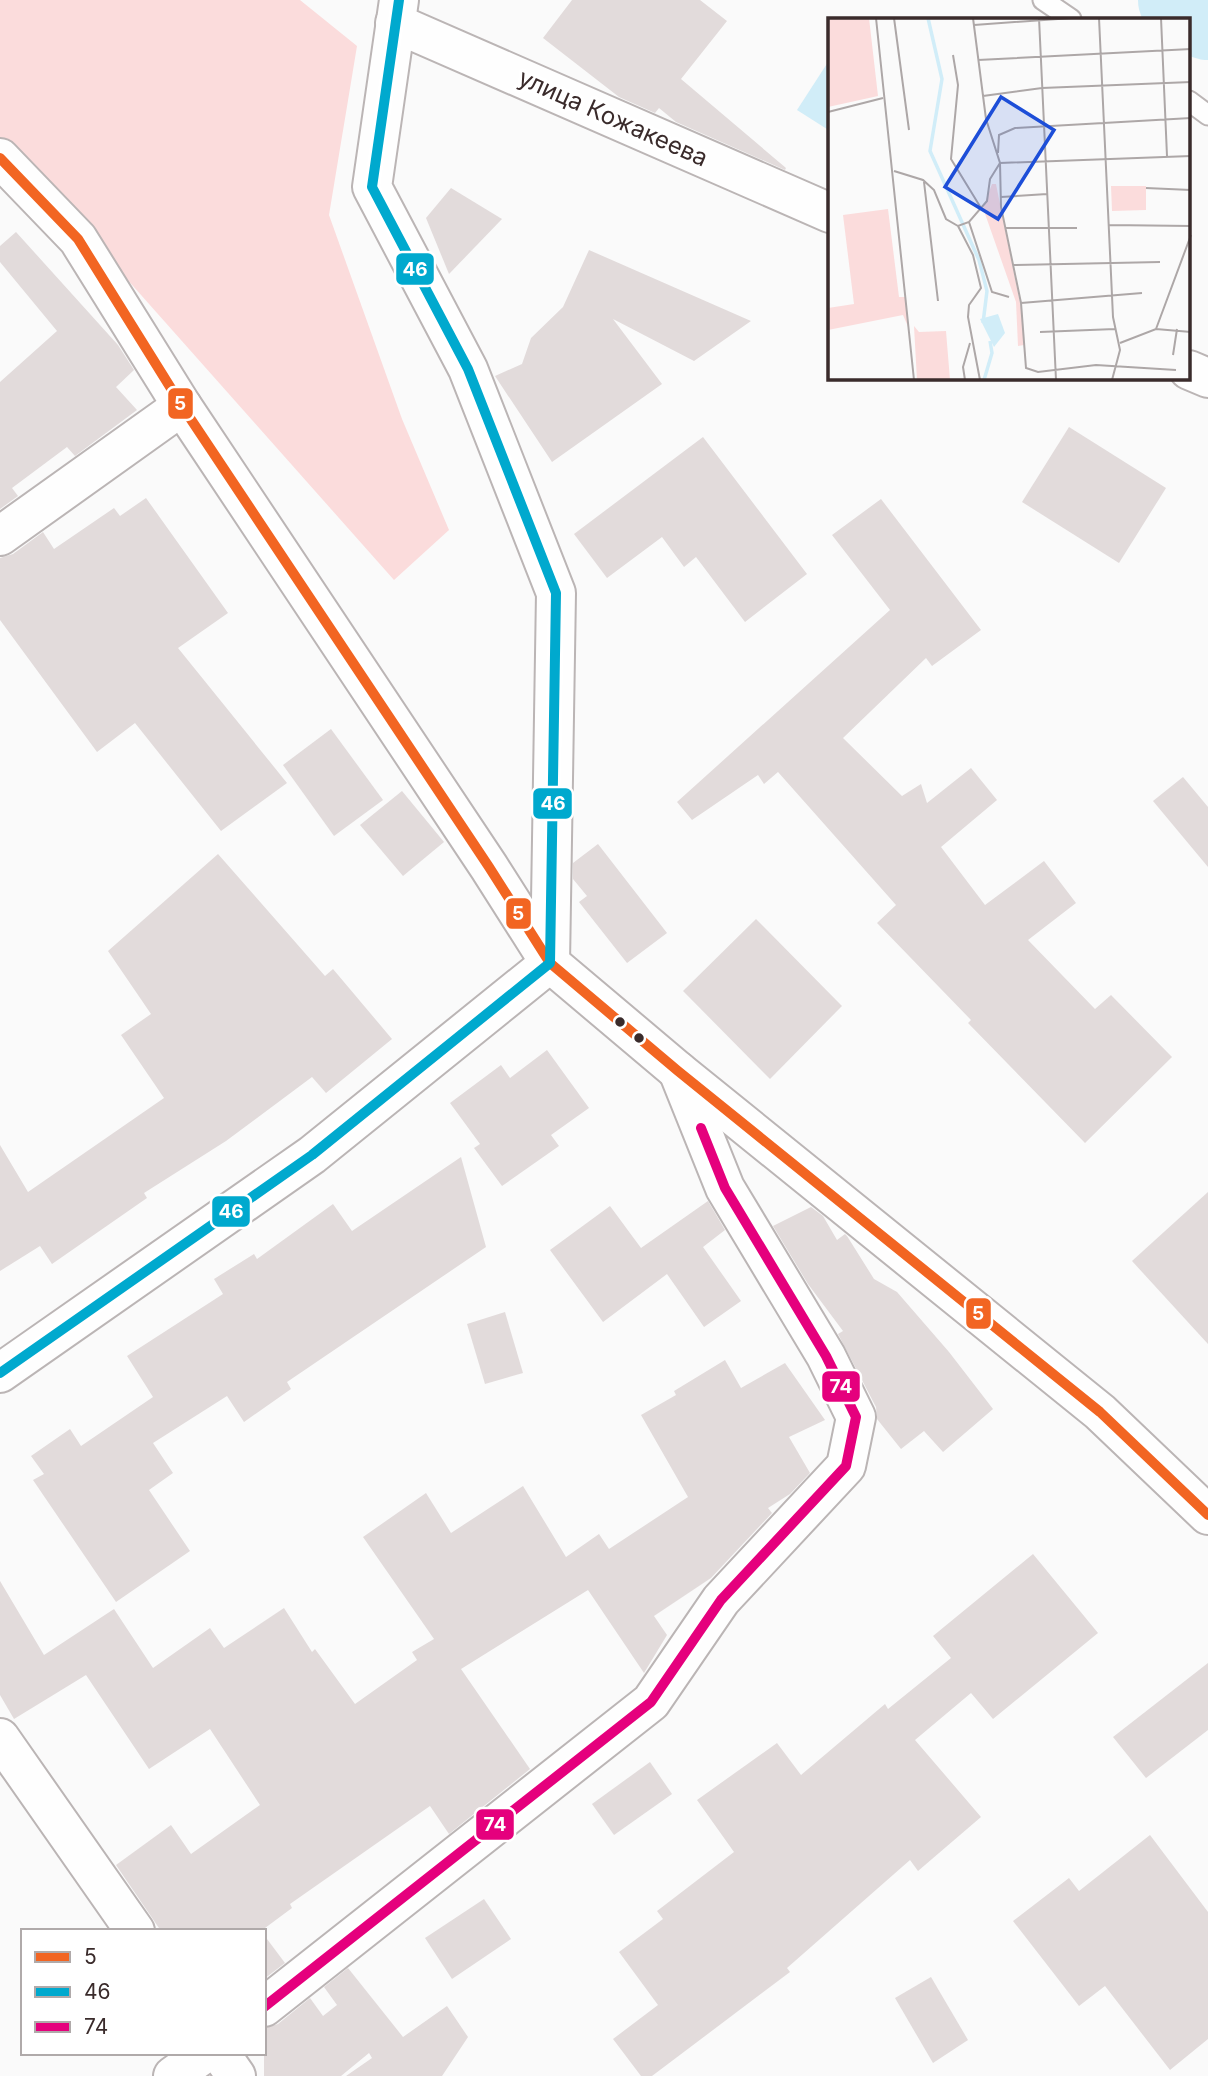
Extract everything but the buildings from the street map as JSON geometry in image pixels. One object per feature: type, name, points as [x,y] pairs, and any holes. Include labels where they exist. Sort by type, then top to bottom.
[{"type":"street","name":"улица Кожакеева","points":[[397,12],[828,212]]},
{"type":"street","points":[[397,12],[372,187],[468,369],[556,593],[551,962]]},
{"type":"street","points":[[0,158],[78,239],[182,406],[551,962],[678,1071],[1100,1412],[1208,1515]]},
{"type":"street","points":[[1190,370],[1208,378]]},
{"type":"street","points":[[0,536],[182,406]]},
{"type":"street","points":[[0,1373],[312,1155],[551,962]]},
{"type":"street","points":[[266,2005],[651,1702],[722,1600],[846,1466],[856,1417],[826,1356],[725,1188],[678,1071]]},
{"type":"street","points":[[0,1738],[134,1929]]},
{"type":"street","points":[[173,2076],[202,2055]]},
{"type":"street","points":[[221,2055],[236,2076]]},
{"type":"lane","points":[[1043,0],[1070,18]]},
{"type":"lane","points":[[1190,102],[1208,115]]},
{"type":"shaded area","points":[[0,0],[300,0],[357,46],[329,215],[402,419],[449,530],[394,580],[86,233],[0,142]]},
{"type":"water","points":[[828,62],[828,130],[797,110]]},
{"type":"waterway","points":[[1181,0],[1208,17]]},
{"type":"transit line","name":"46","points":[[0,1373],[312,1155],[550,963],[556,593],[468,369],[372,187],[399,0]]},
{"type":"transit line","name":"5","points":[[0,158],[78,239],[182,406],[550,963],[678,1071],[1100,1412],[1208,1515]]},
{"type":"transit line","name":"74","points":[[266,2005],[651,1702],[721,1600],[846,1466],[856,1417],[826,1356],[725,1188],[701,1128]]}]
